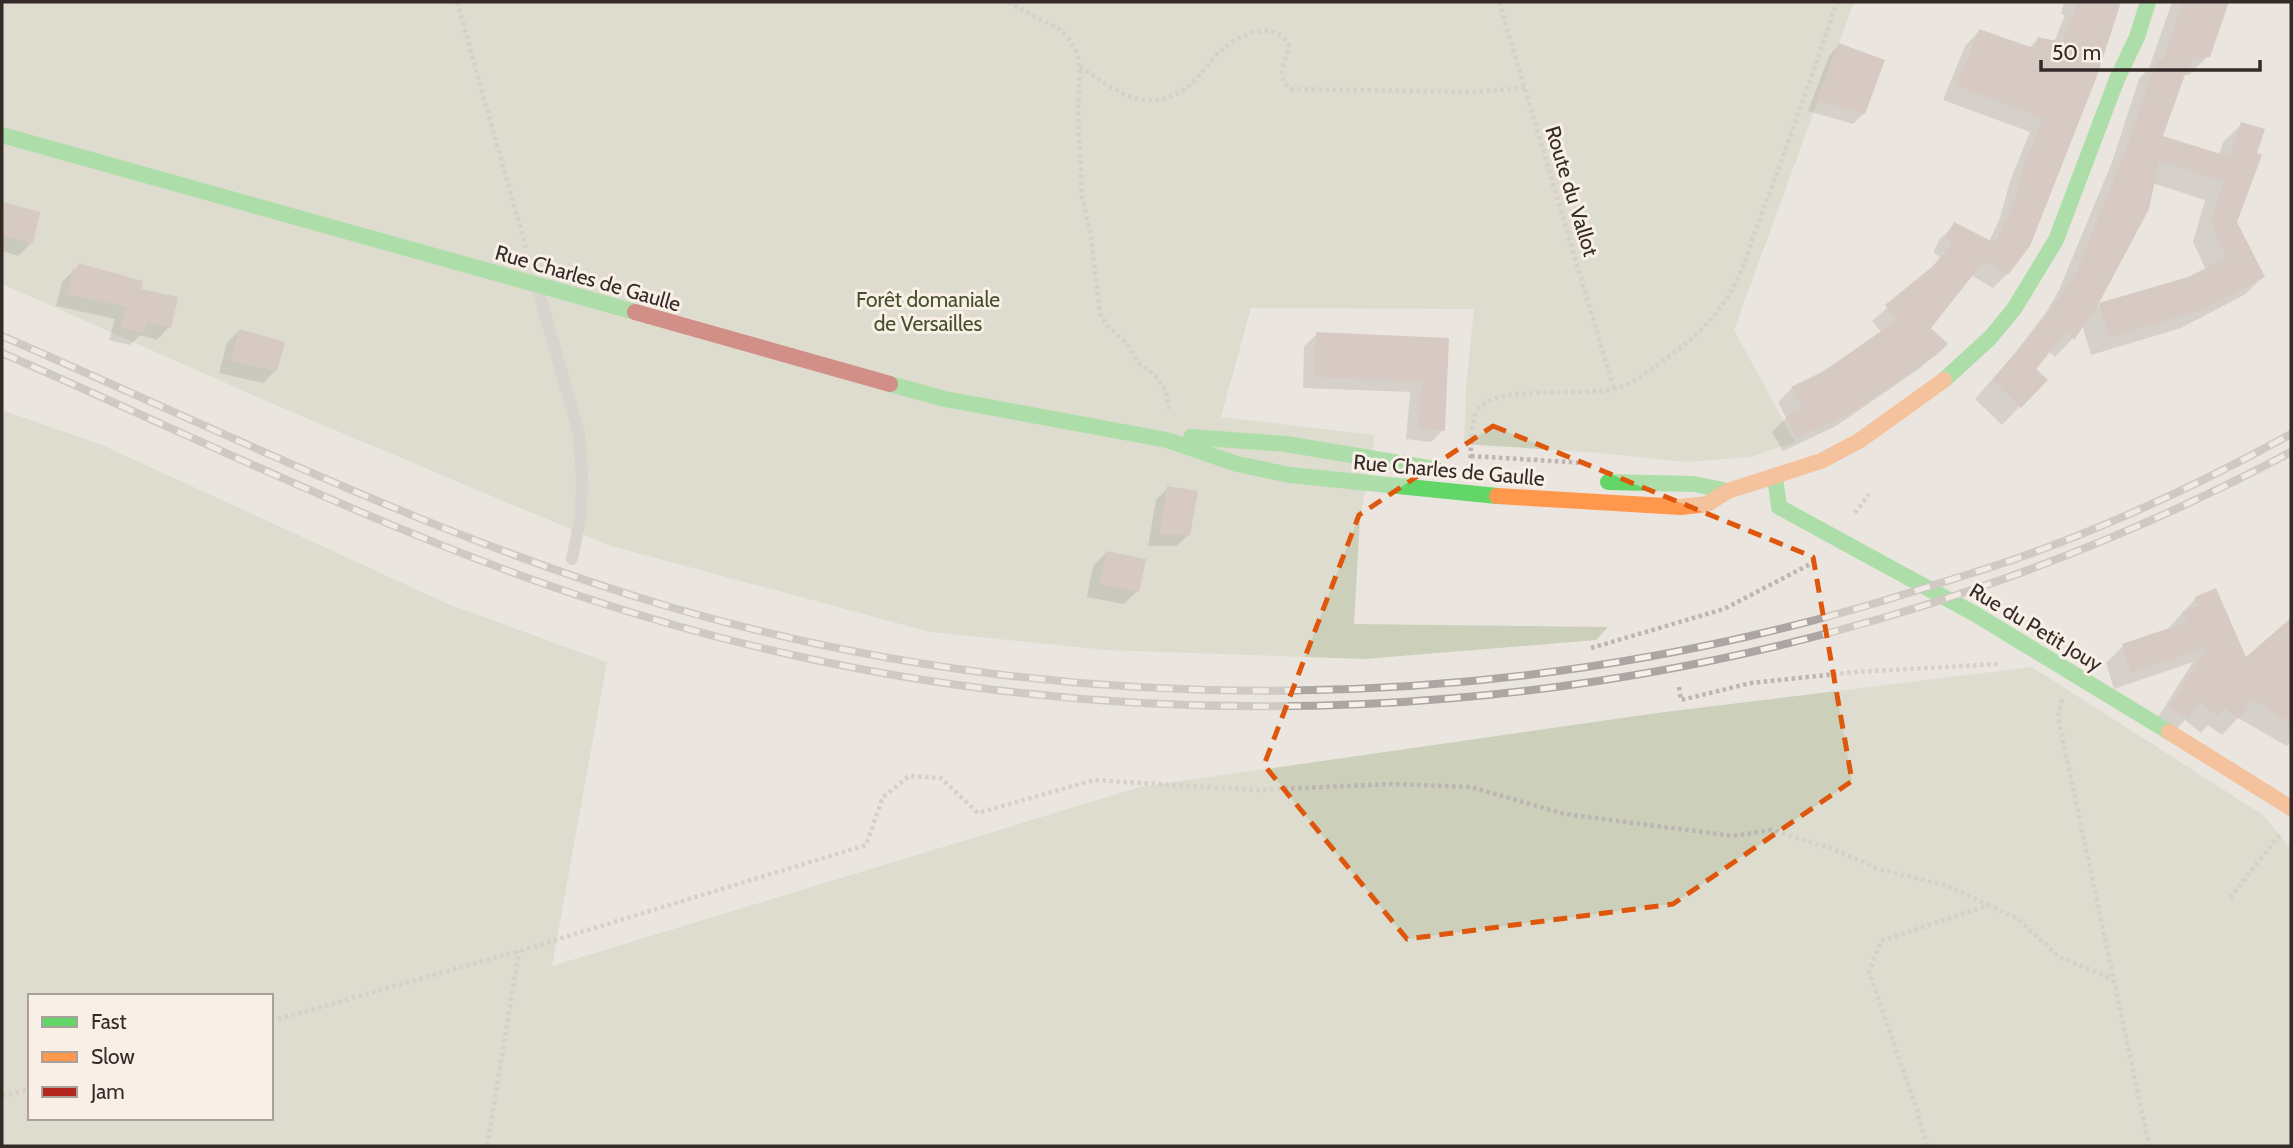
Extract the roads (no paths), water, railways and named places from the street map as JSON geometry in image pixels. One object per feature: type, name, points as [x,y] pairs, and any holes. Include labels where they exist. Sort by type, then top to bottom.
[{"type":"main road","name":"Rue Charles de Gaulle","points":[[2,135],[945,399],[1167,440],[1237,464],[1290,475],[1467,494],[1681,507],[1707,504],[1728,491],[1821,461],[1877,430],[1954,374],[1990,338],[2014,309],[2056,240],[2117,79],[2137,37],[2148,2]]},
{"type":"main road","name":"Rue Charles de Gaulle","points":[[1167,440],[1198,437],[1286,443],[1384,462],[1446,470]]},
{"type":"main road","name":"Rue du Petit Jouy","points":[[1775,477],[1779,507],[1840,538],[1982,620],[2162,726],[2291,808]]},
{"type":"main road","name":"Rue Charles de Gaulle","points":[[1592,481],[1694,484],[1728,491]]},
{"type":"lane","points":[[537,285],[579,434],[581,514],[572,559]]},
{"type":"railway","points":[[2,336],[249,446],[415,516],[584,580],[670,607],[823,645],[979,672],[1136,687],[1294,691],[1451,683],[1608,664],[1763,633],[1915,591],[2053,545],[2157,502],[2291,434]]},
{"type":"railway","points":[[2,353],[366,514],[440,545],[589,599],[801,657],[1017,692],[1236,706],[1455,698],[1672,668],[1885,617],[2092,545],[2291,452]]},
{"type":"park label","name":"Forêt domaniale de Versailles","points":[[928,311]]}]
